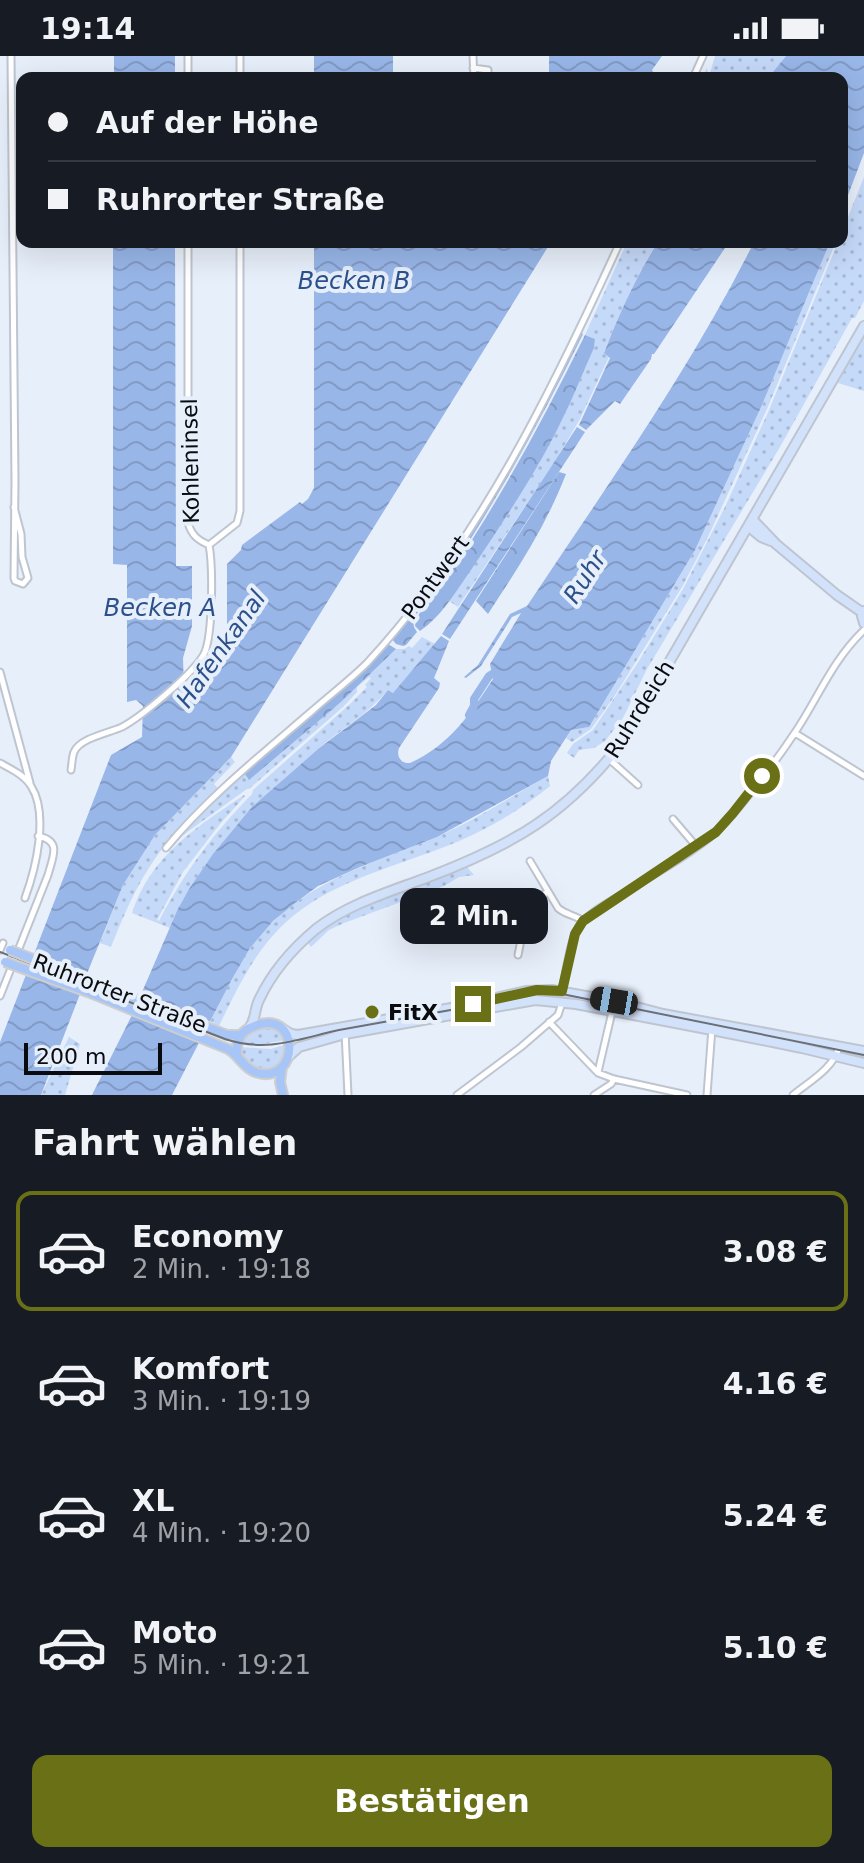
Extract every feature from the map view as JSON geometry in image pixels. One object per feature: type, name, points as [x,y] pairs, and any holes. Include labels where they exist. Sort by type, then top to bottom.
[{"type":"main road","name":"Ruhrdeich","points":[[249,1028],[255,1020],[256,1009],[267,985],[293,950],[328,920],[379,896],[463,864],[520,836],[565,804],[609,759],[624,740],[864,326]]},
{"type":"main road","points":[[751,523],[761,537]]},
{"type":"main road","points":[[751,523],[837,595],[864,612],[864,622]]},
{"type":"main road","points":[[737,548],[761,537],[774,542]]},
{"type":"main road","name":"Ruhrorter Straße","points":[[3,947],[227,1035],[241,1035]]},
{"type":"main road","name":"Ruhrorter Straße","points":[[2,961],[222,1046],[237,1054],[251,1071],[273,1081],[280,1095]]},
{"type":"main road","points":[[280,1095],[282,1067],[299,1047],[344,1030],[537,990],[562,991],[614,1001],[864,1063]]},
{"type":"main road","points":[[562,991],[562,1002]]},
{"type":"main road","points":[[260,999],[260,1011],[269,1023],[298,1035],[528,1000],[562,1002],[864,1051]]},
{"type":"main road","points":[[237,1054],[236,1046],[241,1035],[249,1028],[269,1023]]},
{"type":"main road","points":[[283,1029],[290,1044],[289,1056]]},
{"type":"main road","points":[[262,1074],[282,1067]]},
{"type":"street","points":[[11,56],[14,578],[23,584],[28,578],[14,507]]},
{"type":"street","points":[[473,56],[473,72]]},
{"type":"street","points":[[473,68],[488,72]]},
{"type":"street","name":"Kohleninsel","points":[[188,248],[188,523],[191,533],[209,545],[237,523],[240,511],[240,248]]},
{"type":"street","name":"Pontwert","points":[[166,848],[242,771],[363,667],[425,595],[506,470],[552,384],[617,248]]},
{"type":"street","points":[[71,770],[73,755],[81,744],[135,719],[187,675],[205,652],[209,635],[212,559],[209,545]]},
{"type":"street","points":[[562,991],[575,934],[583,921],[716,832],[795,733],[833,667],[864,622]]},
{"type":"street","points":[[848,646],[864,630]]},
{"type":"street","points":[[0,672],[31,785],[38,799],[38,836],[25,898]]},
{"type":"street","points":[[795,733],[864,776]]},
{"type":"street","points":[[609,759],[638,785]]},
{"type":"street","points":[[0,763],[31,785]]},
{"type":"street","points":[[673,819],[696,846]]},
{"type":"street","points":[[0,996],[53,855],[54,845],[49,838],[38,836]]},
{"type":"street","points":[[530,861],[561,911],[583,921]]},
{"type":"street","points":[[518,955],[528,909],[537,898],[548,892]]},
{"type":"street","points":[[457,1095],[521,1047],[560,1011],[562,1002]]},
{"type":"street","points":[[598,1073],[612,1011]]},
{"type":"street","points":[[549,1022],[598,1073],[687,1095]]},
{"type":"street","points":[[707,1095],[712,1027]]},
{"type":"street","points":[[344,1030],[348,1095]]},
{"type":"street","points":[[793,1095],[830,1065],[839,1047]]},
{"type":"street","points":[[594,1095],[614,1079]]},
{"type":"shaded area","points":[[715,56],[786,56],[773,72],[710,72]]},
{"type":"shaded area","points":[[864,177],[864,301],[647,669],[623,718],[605,741],[594,748],[579,750],[574,758],[567,753],[573,744],[593,730],[637,664],[683,589],[725,507],[836,248],[848,248],[848,217]]},
{"type":"shaded area","points":[[624,248],[655,248],[616,324],[604,352],[609,357],[580,419],[458,607],[449,601],[510,510],[561,422],[594,348],[595,339],[585,335]]},
{"type":"shaded area","points":[[827,248],[834,248],[767,409],[682,587],[614,697],[591,729],[572,742],[566,738],[571,730],[589,727],[695,550],[762,405]]},
{"type":"shaded area","points":[[864,335],[864,391],[838,383]]},
{"type":"shaded area","points":[[422,637],[435,644],[393,693],[388,690],[318,749],[233,830],[198,876],[170,928],[132,913],[140,893],[163,859],[193,831],[244,795],[183,872],[159,921],[201,854],[253,790],[350,704],[367,687],[365,685],[371,678],[357,687],[357,692],[343,707],[249,789],[179,838],[244,773],[248,779],[341,702],[396,649],[412,648]]},
{"type":"shaded area","points":[[231,757],[235,762],[214,784],[219,789],[173,836],[149,867],[111,947],[100,943],[123,885],[155,835]]},
{"type":"shaded area","points":[[548,776],[550,786],[483,830],[358,879],[302,909],[274,934],[255,959],[219,1026],[210,1022],[251,947],[289,907],[334,879],[463,825]]},
{"type":"shaded area","points":[[467,867],[474,875],[459,877],[444,886],[344,923],[329,930],[311,947],[308,943],[330,923],[348,913]]},
{"type":"shaded area","points":[[267,1026],[278,1029],[286,1040],[256,1045],[241,1043],[250,1031]]},
{"type":"shaded area","points":[[69,1037],[80,1044],[65,1095],[41,1095]]},
{"type":"shaded area","points":[[287,1044],[279,1063],[271,1069],[255,1070],[242,1058],[240,1047],[271,1049]]},
{"type":"green space","points":[[580,332],[583,334],[568,365],[504,484],[450,571],[416,616],[414,626],[417,632],[406,645],[396,644],[392,639],[452,561],[492,500]]},
{"type":"green space","points":[[585,335],[595,339],[594,348],[541,460],[454,595],[420,631],[415,626],[420,612],[471,542],[506,484]]},
{"type":"green space","points":[[559,472],[566,474],[550,511],[488,614],[476,601]]},
{"type":"green space","points":[[388,644],[396,649],[341,702],[249,780],[244,773],[365,669]]},
{"type":"water","points":[[114,56],[175,56],[175,72],[114,72]]},
{"type":"water","points":[[314,56],[393,56],[393,72],[314,72]]},
{"type":"water","points":[[549,56],[662,56],[653,72],[549,72]]},
{"type":"water","points":[[786,56],[864,56],[864,153],[848,195],[848,72],[773,72]]},
{"type":"water","points":[[113,248],[175,248],[176,566],[192,566],[192,626],[183,658],[184,688],[200,688],[218,669],[227,638],[227,564],[242,545],[300,502],[302,504],[314,488],[314,248],[547,248],[231,757],[155,835],[123,885],[86,976],[79,973],[72,990],[80,994],[41,1095],[0,1095],[0,1042],[111,755],[142,737],[143,706],[136,700],[127,702],[127,565],[113,564]]},
{"type":"water","points":[[654,248],[725,248],[620,404],[615,401],[586,430],[579,425],[610,358],[604,353]]},
{"type":"water","name":"Ruhr","points":[[751,248],[827,248],[762,405],[695,550],[589,727],[571,730],[551,761],[548,776],[437,837],[318,886],[273,921],[250,948],[232,979],[172,1095],[92,1095],[189,889],[252,807],[318,749],[376,705],[388,690],[393,693],[441,636],[449,641],[434,678],[440,683],[439,688],[399,748],[400,759],[410,763],[424,756],[448,738],[467,716],[493,679],[490,664],[521,613],[512,617],[481,666],[464,677],[478,665],[510,614],[527,606],[675,382]]},
{"type":"water","points":[[577,427],[585,432],[450,639],[442,634]]},
{"type":"pier","points":[[31,952],[91,974],[90,978],[82,978],[77,988],[83,996],[22,974]]},
{"type":"pier","points":[[137,993],[214,1023],[202,1044],[127,1014]]},
{"type":"waterway","points":[[469,715],[474,699],[492,674]]},
{"type":"tram line","points":[[0,952],[225,1039],[255,1045],[282,1043],[552,992],[864,1055]]},
{"type":"place","name":"FitX","points":[[372,1012]]},
{"type":"route","points":[[473,1004],[526,991],[562,991],[575,934],[583,921],[716,832],[762,776]]},
{"type":"water label","name":"Becken B","points":[[354,281]]},
{"type":"water label","name":"Becken A","points":[[160,608]]},
{"type":"water label","name":"Hafenkanal","points":[[221,649]]}]
